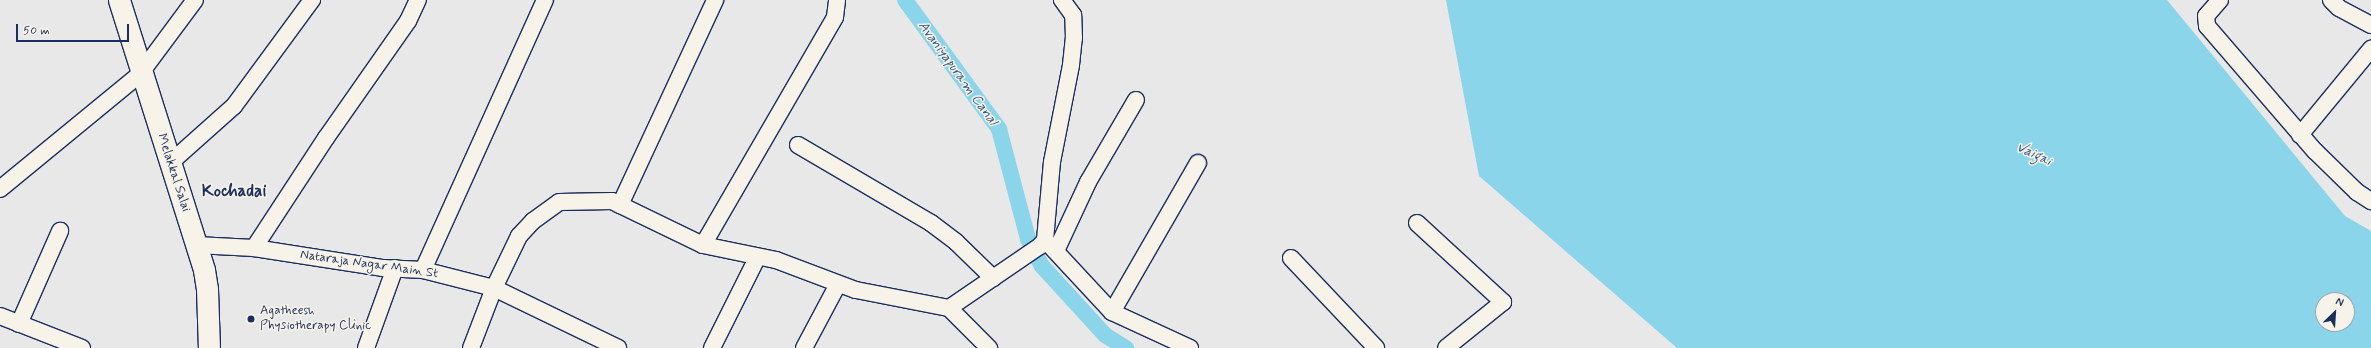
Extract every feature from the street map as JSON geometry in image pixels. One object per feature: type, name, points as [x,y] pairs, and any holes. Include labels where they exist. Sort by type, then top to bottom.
[{"type":"main road","name":"Melakkal Salai","points":[[123,3],[140,74],[196,245],[207,289],[209,348]]},
{"type":"street","points":[[0,189],[140,74],[195,0]]},
{"type":"street","points":[[170,163],[234,106],[312,0]]},
{"type":"street","points":[[254,248],[326,138],[408,21],[418,0]]},
{"type":"street","points":[[423,270],[545,0]]},
{"type":"street","points":[[620,205],[715,0]]},
{"type":"street","points":[[702,245],[835,17],[837,0]]},
{"type":"street","points":[[1062,0],[1073,15],[1074,38],[1071,65],[1052,162],[1047,246],[1112,312],[1190,348]]},
{"type":"street","points":[[2220,0],[2206,16],[2207,26],[2300,135],[2357,192],[2371,201]]},
{"type":"street","points":[[2331,0],[2339,8],[2371,25]]},
{"type":"street","points":[[2300,135],[2371,48]]},
{"type":"street","points":[[949,308],[1024,256],[1047,246],[1088,182],[1136,100]]},
{"type":"street","points":[[798,145],[931,223],[956,242],[993,278]]},
{"type":"street","points":[[1112,312],[1198,163]]},
{"type":"street","points":[[471,348],[494,288],[519,236],[533,221],[558,202],[612,201],[702,245],[757,258],[776,260],[856,290],[949,308],[989,348]]},
{"type":"street","points":[[1417,223],[1503,302],[1446,348]]},
{"type":"street","points":[[20,324],[60,230]]},
{"type":"street","name":"Nataraja Nagar Main St","points":[[196,245],[254,248],[396,268],[423,270],[494,288],[595,344],[618,348]]},
{"type":"street","points":[[712,348],[757,258]]},
{"type":"street","points":[[1291,258],[1376,348]]},
{"type":"street","points":[[366,348],[396,268]]},
{"type":"street","points":[[804,348],[838,284]]},
{"type":"street","points":[[0,316],[82,348]]},
{"type":"water","name":"Vaigai","points":[[1446,0],[2167,0],[2345,216],[2371,231],[2371,348],[1677,348],[1479,176]]},
{"type":"waterway","name":"Avaniyapuram Canal","points":[[905,0],[999,129],[1028,239],[1042,266],[1105,335],[1126,348]]},
{"type":"place","name":"Agatheesh Physiotherapy Clinic","points":[[251,319]]},
{"type":"district","name":"Kochadai","points":[[234,192]]}]
